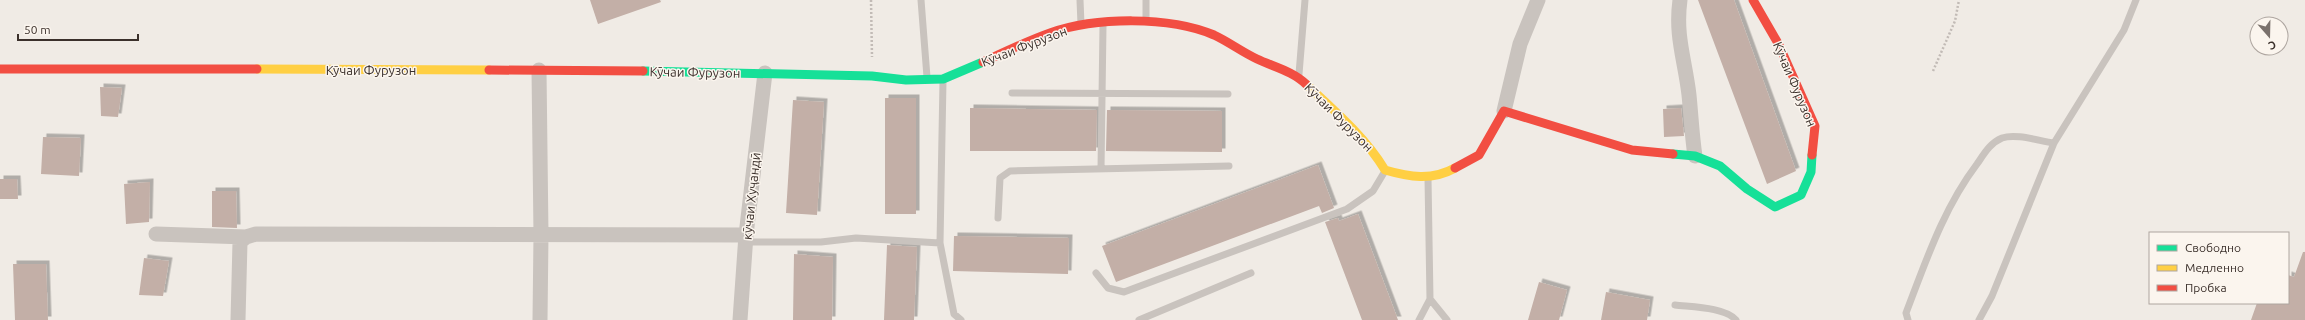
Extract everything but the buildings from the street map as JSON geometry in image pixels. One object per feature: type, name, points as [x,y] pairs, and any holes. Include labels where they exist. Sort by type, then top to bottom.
[{"type":"street","points":[[1385,170],[1403,175],[1428,177],[1448,172],[1479,155],[1504,111],[1520,44],[1537,0]]},
{"type":"street","points":[[1680,0],[1677,21],[1680,53],[1689,94],[1695,156]]},
{"type":"street","name":"Кӯчаи Фурузон","points":[[1504,111],[1632,150],[1695,156],[1720,166],[1747,189],[1775,207],[1802,196],[1811,172],[1816,126],[1779,46],[1753,0]]},
{"type":"street","name":"Кӯчаи Фурузон","points":[[0,69],[539,70],[765,73],[872,76],[906,80],[943,79],[1050,33],[1081,25],[1146,21],[1184,26],[1214,35],[1257,59],[1298,76],[1348,123],[1375,153],[1385,170]]},
{"type":"street","points":[[539,70],[541,235],[540,320]]},
{"type":"street","name":"кӯчаи Хуҷандӣ","points":[[740,320],[746,239],[765,73]]},
{"type":"street","points":[[156,234],[246,237],[256,234],[541,235],[746,239]]},
{"type":"street","points":[[238,320],[240,242],[246,237]]},
{"type":"lane","points":[[921,0],[928,79]]},
{"type":"lane","points":[[1080,0],[1081,25]]},
{"type":"lane","points":[[1146,0],[1146,21]]},
{"type":"lane","points":[[1298,76],[1305,0]]},
{"type":"lane","points":[[1979,320],[1992,296],[2054,143],[2124,30],[2136,0]]},
{"type":"lane","points":[[1101,169],[1103,24]]},
{"type":"lane","points":[[943,79],[940,243],[954,314],[961,320]]},
{"type":"lane","points":[[1012,92],[1228,94]]},
{"type":"lane","points":[[1908,320],[1906,313],[1938,227],[1961,185],[1992,144],[2004,138],[2016,137],[2054,143]]},
{"type":"lane","points":[[998,218],[1000,178],[1010,171],[1229,166]]},
{"type":"lane","points":[[1096,273],[1108,288],[1124,292],[1347,209],[1373,191],[1385,170]]},
{"type":"lane","points":[[1419,320],[1430,299],[1428,177]]},
{"type":"lane","points":[[746,239],[821,242],[856,238],[940,243]]},
{"type":"lane","points":[[1139,320],[1251,273]]},
{"type":"lane","points":[[1430,299],[1447,320]]},
{"type":"lane","points":[[1675,305],[1716,310],[1728,314],[1736,320]]},
{"type":"path","points":[[872,0],[872,76]]},
{"type":"path","points":[[1933,71],[1955,21],[1959,0]]},
{"type":"traffic: fast","points":[[643,71],[872,76],[906,80],[943,79],[983,62]]},
{"type":"traffic: fast","points":[[1673,154],[1695,156],[1720,166],[1747,189],[1775,207],[1801,195],[1811,172],[1812,155]]},
{"type":"traffic: slow","points":[[257,69],[489,70]]},
{"type":"traffic: slow","points":[[1307,85],[1359,135],[1385,170],[1412,176],[1429,176],[1438,175],[1455,168]]},
{"type":"traffic: jam","points":[[1753,0],[1779,45],[1815,126],[1812,155]]},
{"type":"traffic: jam","points":[[983,62],[1050,33],[1068,28],[1110,22],[1154,22],[1176,24],[1214,35],[1251,56],[1296,76],[1307,85]]},
{"type":"traffic: jam","points":[[0,69],[257,69]]},
{"type":"traffic: jam","points":[[489,70],[643,71]]},
{"type":"traffic: jam","points":[[1455,168],[1479,155],[1504,111],[1632,150],[1673,154]]}]
